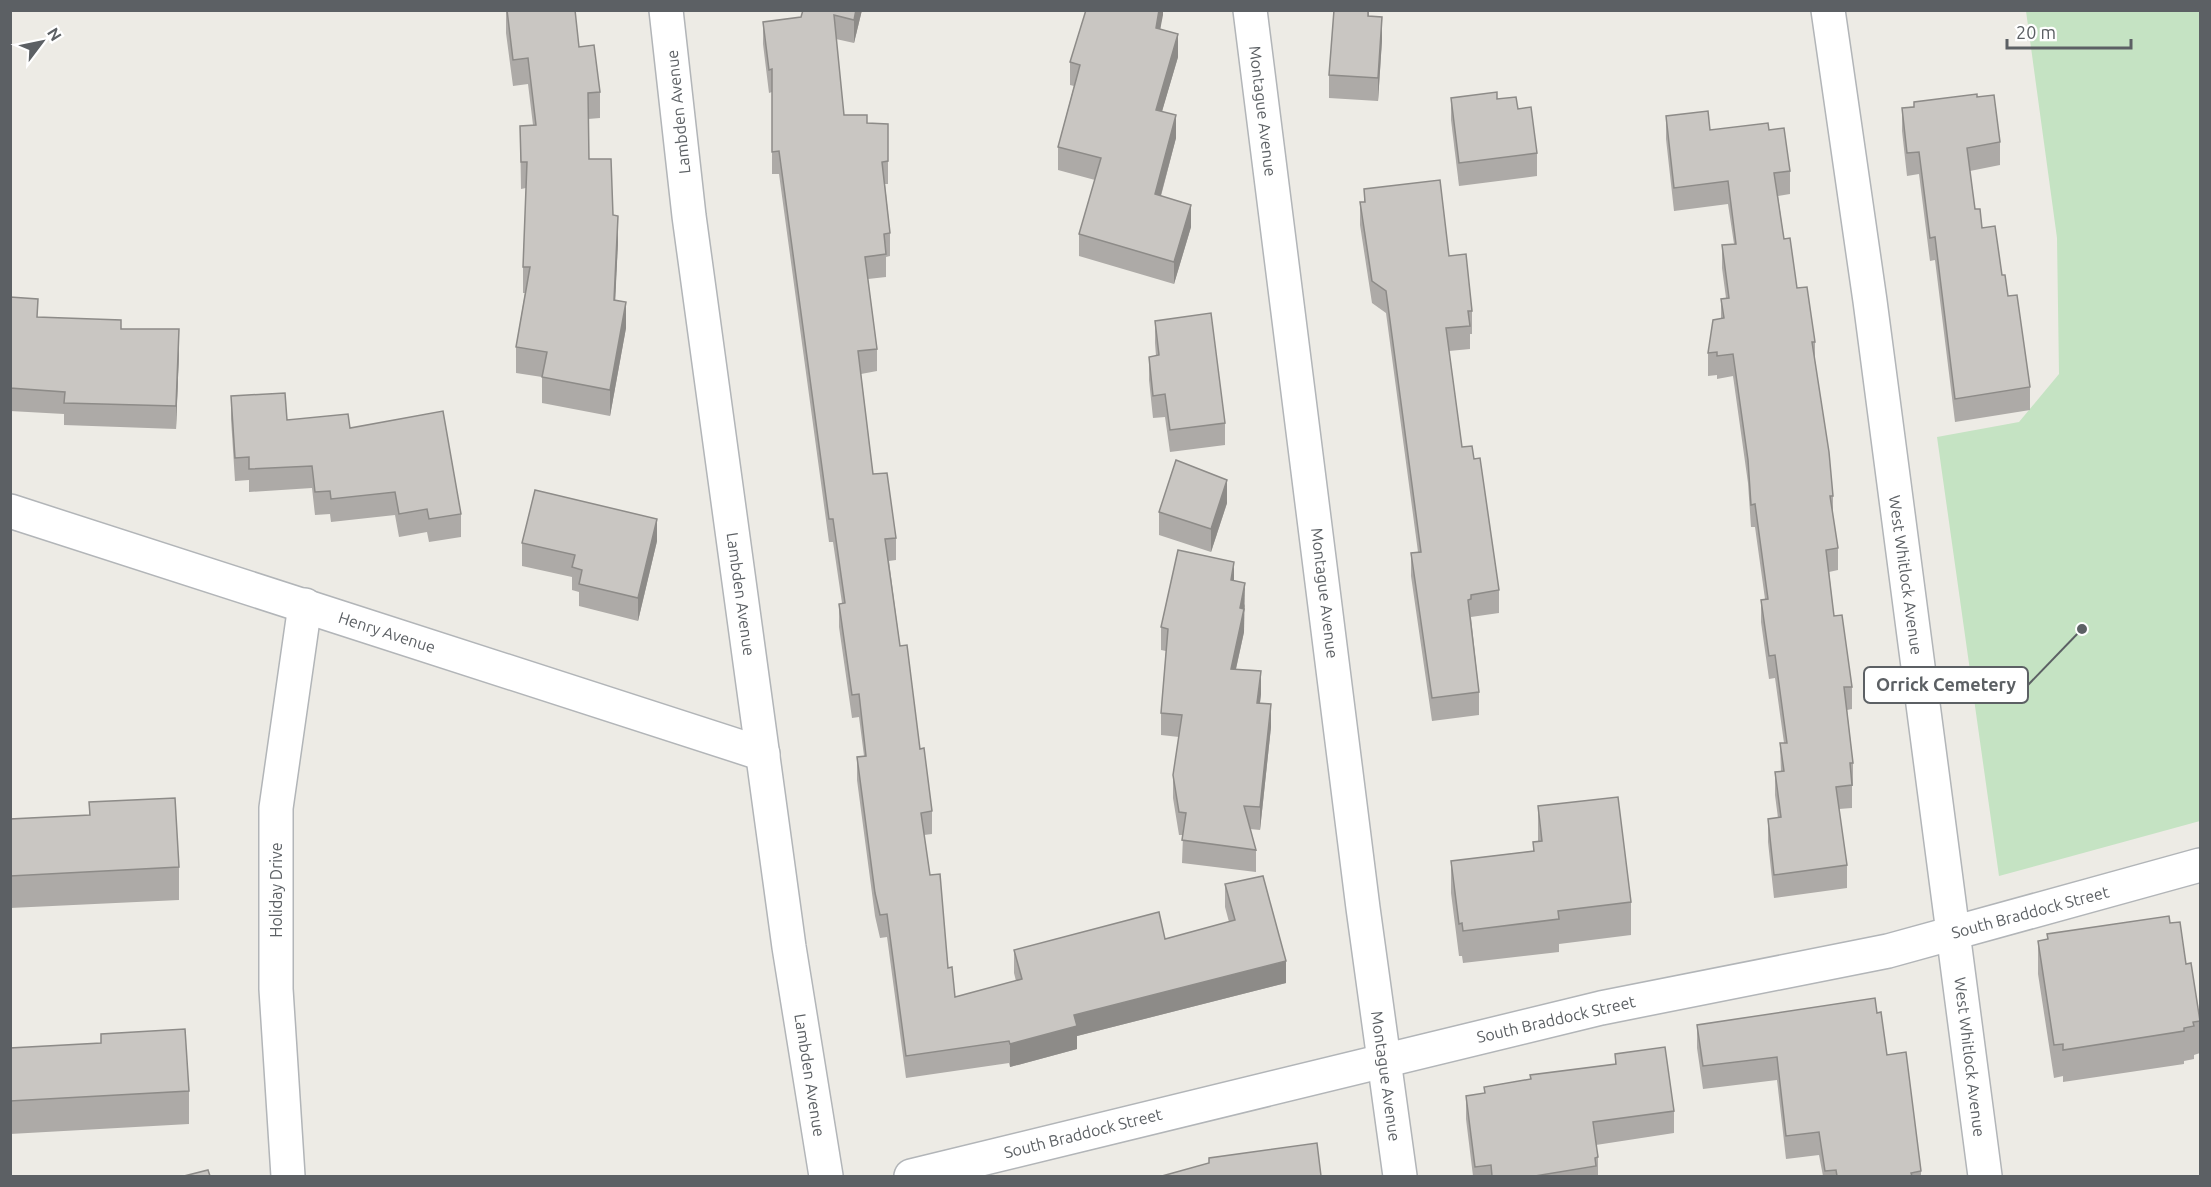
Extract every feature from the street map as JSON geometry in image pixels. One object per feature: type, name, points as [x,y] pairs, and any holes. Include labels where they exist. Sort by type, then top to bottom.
[{"type":"street","name":"Lambden Avenue","points":[[666,10],[689,216],[789,947],[826,1176]]},
{"type":"street","name":"Montague Avenue","points":[[1250,10],[1400,1176]]},
{"type":"street","name":"West Whitlock Avenue","points":[[1828,10],[1870,301],[1985,1176]]},
{"type":"street","name":"Henry Avenue","points":[[10,511],[763,754]]},
{"type":"street","name":"Holiday Drive","points":[[288,1176],[276,989],[276,808],[305,605]]},
{"type":"street","name":"South Braddock Street","points":[[911,1176],[1600,1008],[1888,951],[2200,865]]},
{"type":"green space","points":[[2026,11],[2200,11],[2200,821],[1999,876],[1937,437],[2019,422],[2059,374],[2057,238]]},
{"type":"building","points":[[507,10],[575,10],[579,47],[594,45],[600,92],[588,93],[589,159],[611,159],[613,215],[618,216],[614,300],[626,302],[610,390],[542,377],[547,352],[516,347],[530,267],[523,267],[527,162],[521,162],[520,126],[536,125],[528,58],[513,60]]},
{"type":"building","points":[[803,10],[856,10],[854,20],[834,15],[844,115],[867,115],[867,123],[888,124],[888,161],[882,162],[890,233],[884,234],[886,254],[865,257],[877,349],[858,351],[873,474],[887,473],[896,538],[885,539],[900,646],[907,645],[920,749],[924,748],[932,811],[921,813],[930,875],[940,874],[948,968],[952,967],[955,997],[1022,979],[1014,950],[1159,912],[1165,939],[1235,920],[1225,884],[1263,876],[1286,961],[1074,1015],[1077,1026],[1010,1044],[1009,1041],[906,1056],[887,914],[880,915],[875,893],[857,757],[866,756],[859,694],[852,695],[839,604],[845,603],[833,519],[829,519],[779,151],[772,152],[772,69],[769,70],[763,22],[801,17]]},
{"type":"building","points":[[1086,10],[1159,10],[1156,28],[1178,34],[1156,110],[1176,115],[1155,194],[1191,205],[1174,262],[1079,234],[1101,158],[1058,147],[1080,65],[1070,62]]},
{"type":"building","points":[[1334,10],[1368,10],[1368,16],[1382,17],[1378,78],[1329,75]]},
{"type":"building","points":[[1497,92],[1497,99],[1516,97],[1518,109],[1531,107],[1537,153],[1459,163],[1451,98]]},
{"type":"building","points":[[1977,94],[1977,97],[1994,95],[2000,142],[1967,148],[1975,209],[1980,209],[1982,228],[1995,226],[2002,275],[2005,275],[2008,296],[2017,295],[2030,387],[1955,399],[1935,237],[1930,238],[1919,152],[1907,153],[1902,108],[1914,107],[1914,102]]},
{"type":"building","points":[[1708,111],[1710,130],[1768,123],[1769,130],[1784,128],[1790,171],[1774,173],[1784,239],[1790,238],[1797,288],[1807,287],[1815,342],[1812,342],[1829,452],[1833,496],[1830,496],[1838,548],[1826,550],[1834,616],[1842,615],[1852,687],[1844,687],[1853,763],[1850,763],[1852,785],[1836,787],[1847,865],[1774,875],[1768,819],[1781,817],[1775,772],[1784,771],[1780,743],[1787,743],[1775,655],[1769,656],[1761,600],[1768,599],[1755,504],[1751,505],[1748,460],[1733,354],[1717,356],[1717,352],[1708,353],[1713,320],[1724,318],[1721,299],[1729,298],[1722,245],[1736,244],[1728,181],[1674,188],[1666,116]]},
{"type":"building","points":[[1440,180],[1449,256],[1466,254],[1472,311],[1468,311],[1470,326],[1446,328],[1462,447],[1472,446],[1474,459],[1480,458],[1499,590],[1471,595],[1471,599],[1468,600],[1479,692],[1432,698],[1411,553],[1421,552],[1386,291],[1372,281],[1360,202],[1365,202],[1364,189]]},
{"type":"building","points":[[10,297],[38,299],[37,317],[121,320],[121,329],[179,329],[176,406],[64,403],[65,392],[10,388]]},
{"type":"building","points":[[1211,313],[1225,423],[1170,430],[1165,394],[1153,396],[1149,357],[1159,355],[1155,321]]},
{"type":"building","points":[[285,393],[287,420],[348,414],[350,428],[443,411],[461,514],[429,519],[427,509],[399,514],[395,492],[331,499],[330,491],[315,492],[312,466],[249,469],[249,457],[235,458],[231,396]]},
{"type":"building","points":[[1176,460],[1227,480],[1211,529],[1159,512]]},
{"type":"building","points":[[535,490],[657,519],[638,598],[579,584],[582,570],[572,567],[575,555],[522,543]]},
{"type":"building","points":[[1178,550],[1234,562],[1231,580],[1245,583],[1240,608],[1244,609],[1231,669],[1261,671],[1257,703],[1271,704],[1260,807],[1244,806],[1256,850],[1182,840],[1186,813],[1179,812],[1173,775],[1182,715],[1161,713],[1168,629],[1161,627]]},
{"type":"building","points":[[1618,797],[1631,902],[1558,911],[1559,919],[1463,931],[1462,923],[1459,924],[1451,861],[1534,851],[1533,842],[1542,841],[1538,806]]},
{"type":"building","points":[[175,798],[179,867],[10,876],[10,819],[90,815],[89,802]]},
{"type":"building","points":[[2169,916],[2170,923],[2180,922],[2186,964],[2191,963],[2200,1021],[2193,1022],[2194,1026],[2184,1028],[2184,1031],[2063,1050],[2063,1044],[2054,1045],[2038,941],[2048,939],[2047,934]]},
{"type":"building","points":[[1875,998],[1877,1013],[1881,1012],[1887,1055],[1906,1052],[1921,1171],[1911,1173],[1912,1176],[1837,1176],[1836,1170],[1825,1171],[1819,1132],[1786,1136],[1777,1057],[1703,1066],[1697,1025]]},
{"type":"building","points":[[185,1029],[189,1091],[10,1101],[10,1048],[101,1043],[101,1034]]},
{"type":"building","points":[[1665,1047],[1674,1111],[1593,1122],[1598,1157],[1595,1158],[1596,1166],[1535,1176],[1492,1176],[1491,1165],[1475,1167],[1466,1096],[1485,1093],[1484,1087],[1531,1079],[1530,1075],[1616,1064],[1615,1054]]},
{"type":"building","points":[[1317,1143],[1321,1176],[1162,1176],[1209,1163],[1209,1158]]},
{"type":"building","points":[[208,1170],[210,1176],[184,1176]]},
{"type":"place","name":"Orrick Cemetery","points":[[2082,629]]}]
